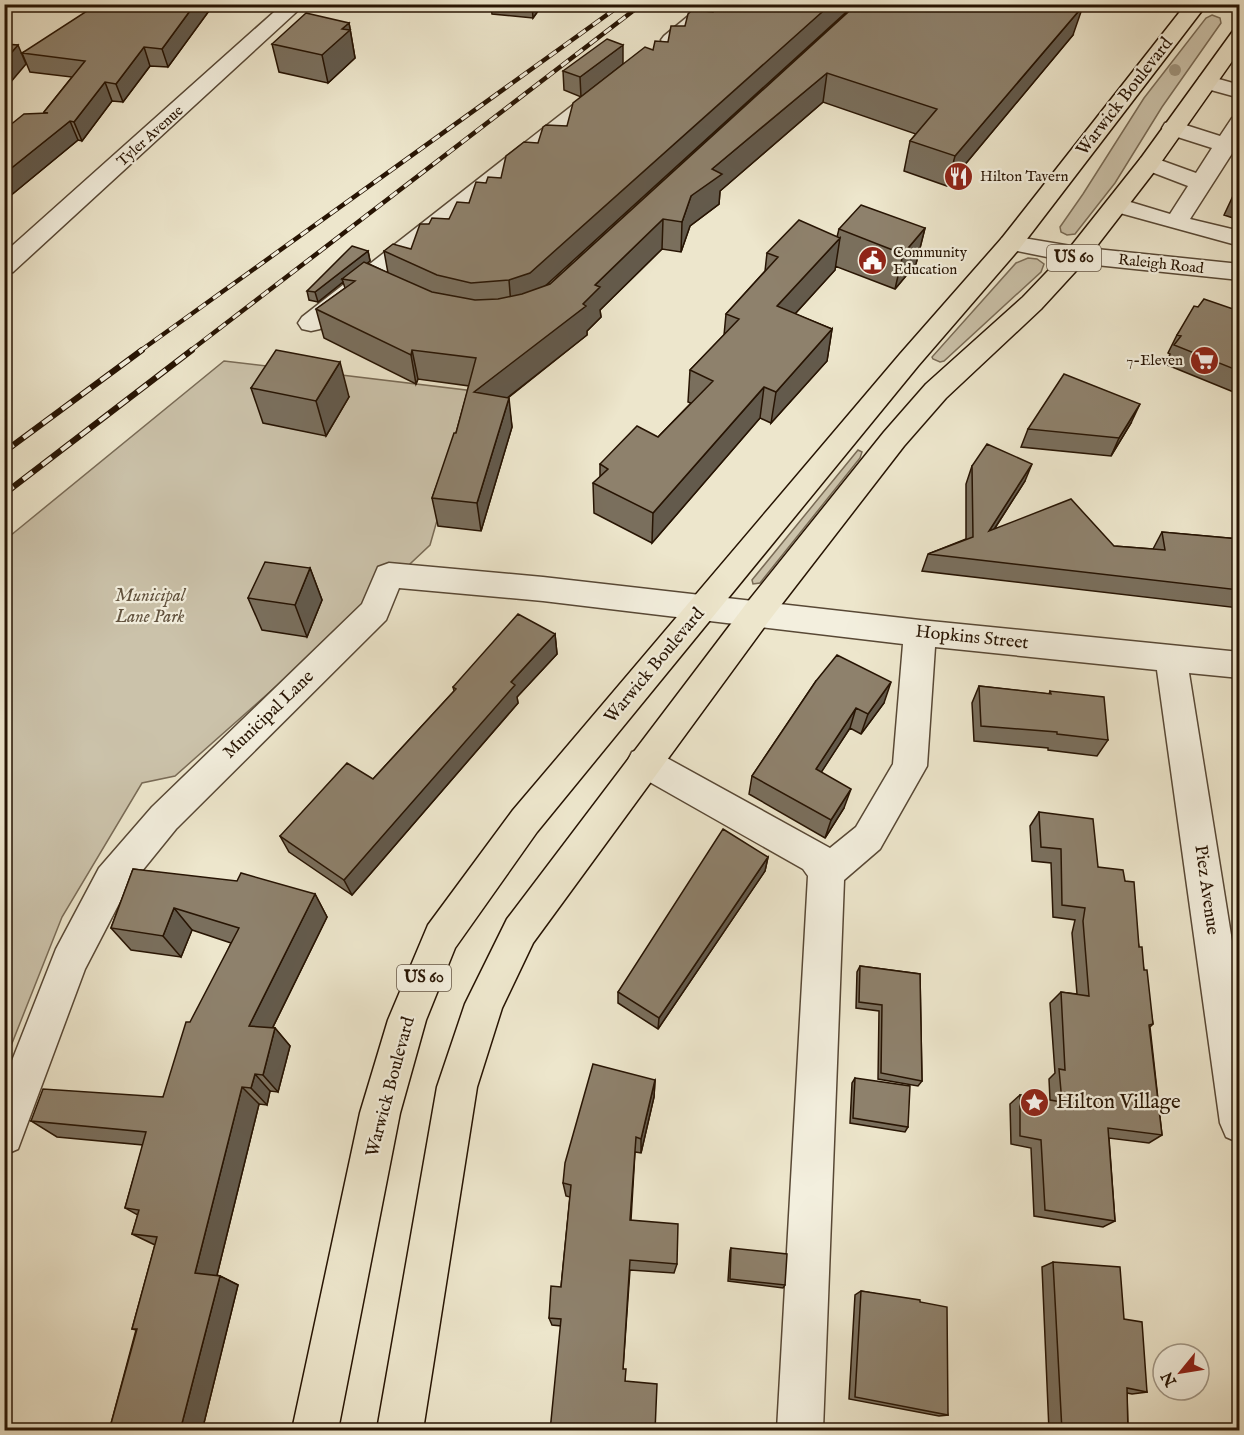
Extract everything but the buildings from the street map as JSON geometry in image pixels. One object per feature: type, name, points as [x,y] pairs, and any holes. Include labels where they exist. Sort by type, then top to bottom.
[{"type":"main road","name":"Warwick Boulevard","points":[[315,1431],[380,1113],[407,1020],[441,937],[525,821],[909,360],[1011,243],[1197,4]]},
{"type":"main road","name":"US 60","points":[[400,1431],[457,1087],[484,1004],[520,931],[757,613],[911,419],[978,350],[1032,303],[1077,255],[1149,163],[1208,82],[1234,55],[1239,35]]},
{"type":"street","name":"Tyler Avenue","points":[[4,267],[295,4]]},
{"type":"street","points":[[650,56],[716,4]]},
{"type":"street","points":[[311,323],[377,283],[621,78]]},
{"type":"street","points":[[1208,82],[1239,92]]},
{"type":"street","points":[[1176,223],[1239,123]]},
{"type":"street","points":[[1173,128],[1224,145]]},
{"type":"street","points":[[1149,163],[1201,183]]},
{"type":"street","points":[[1117,205],[1239,239]]},
{"type":"street","name":"Raleigh Road","points":[[1011,243],[1077,255],[1239,272]]},
{"type":"street","name":"Municipal Lane","points":[[4,1135],[69,962],[112,880],[164,818],[375,611],[389,575],[543,589],[704,608]]},
{"type":"street","name":"Hopkins Street","points":[[704,608],[920,633],[1239,665]]},
{"type":"street","points":[[826,873],[868,838],[910,766],[920,633]]},
{"type":"street","name":"Piez Avenue","points":[[1171,657],[1239,1123]]},
{"type":"street","points":[[644,762],[816,858],[826,873],[801,1431]]},
{"type":"green space","points":[[1212,15],[1220,18],[1221,23],[1162,107],[1115,183],[1075,234],[1067,235],[1061,232],[1060,227],[1144,98],[1206,18]]},
{"type":"green space","points":[[1028,258],[1037,259],[1044,264],[1041,272],[944,361],[933,359],[932,357],[1016,263]]},
{"type":"green space","name":"Municipal Lane Park","points":[[224,361],[474,391],[430,545],[342,628],[175,776],[142,783],[62,917],[5,1061],[5,540]]},
{"type":"green space","points":[[858,450],[862,452],[860,458],[760,583],[753,584],[752,580]]},
{"type":"railway","points":[[140,351],[622,4]]},
{"type":"railway","points":[[190,351],[642,4]]},
{"type":"railway","points":[[4,452],[142,350]]},
{"type":"railway","points":[[4,494],[192,350]]},
{"type":"place","name":"Hilton Tavern","points":[[959,176]]},
{"type":"place","name":"Community Education","points":[[872,261]]},
{"type":"place","name":"7-Eleven","points":[[1204,360]]},
{"type":"place","name":"Hilton Village","points":[[1035,1102]]}]
